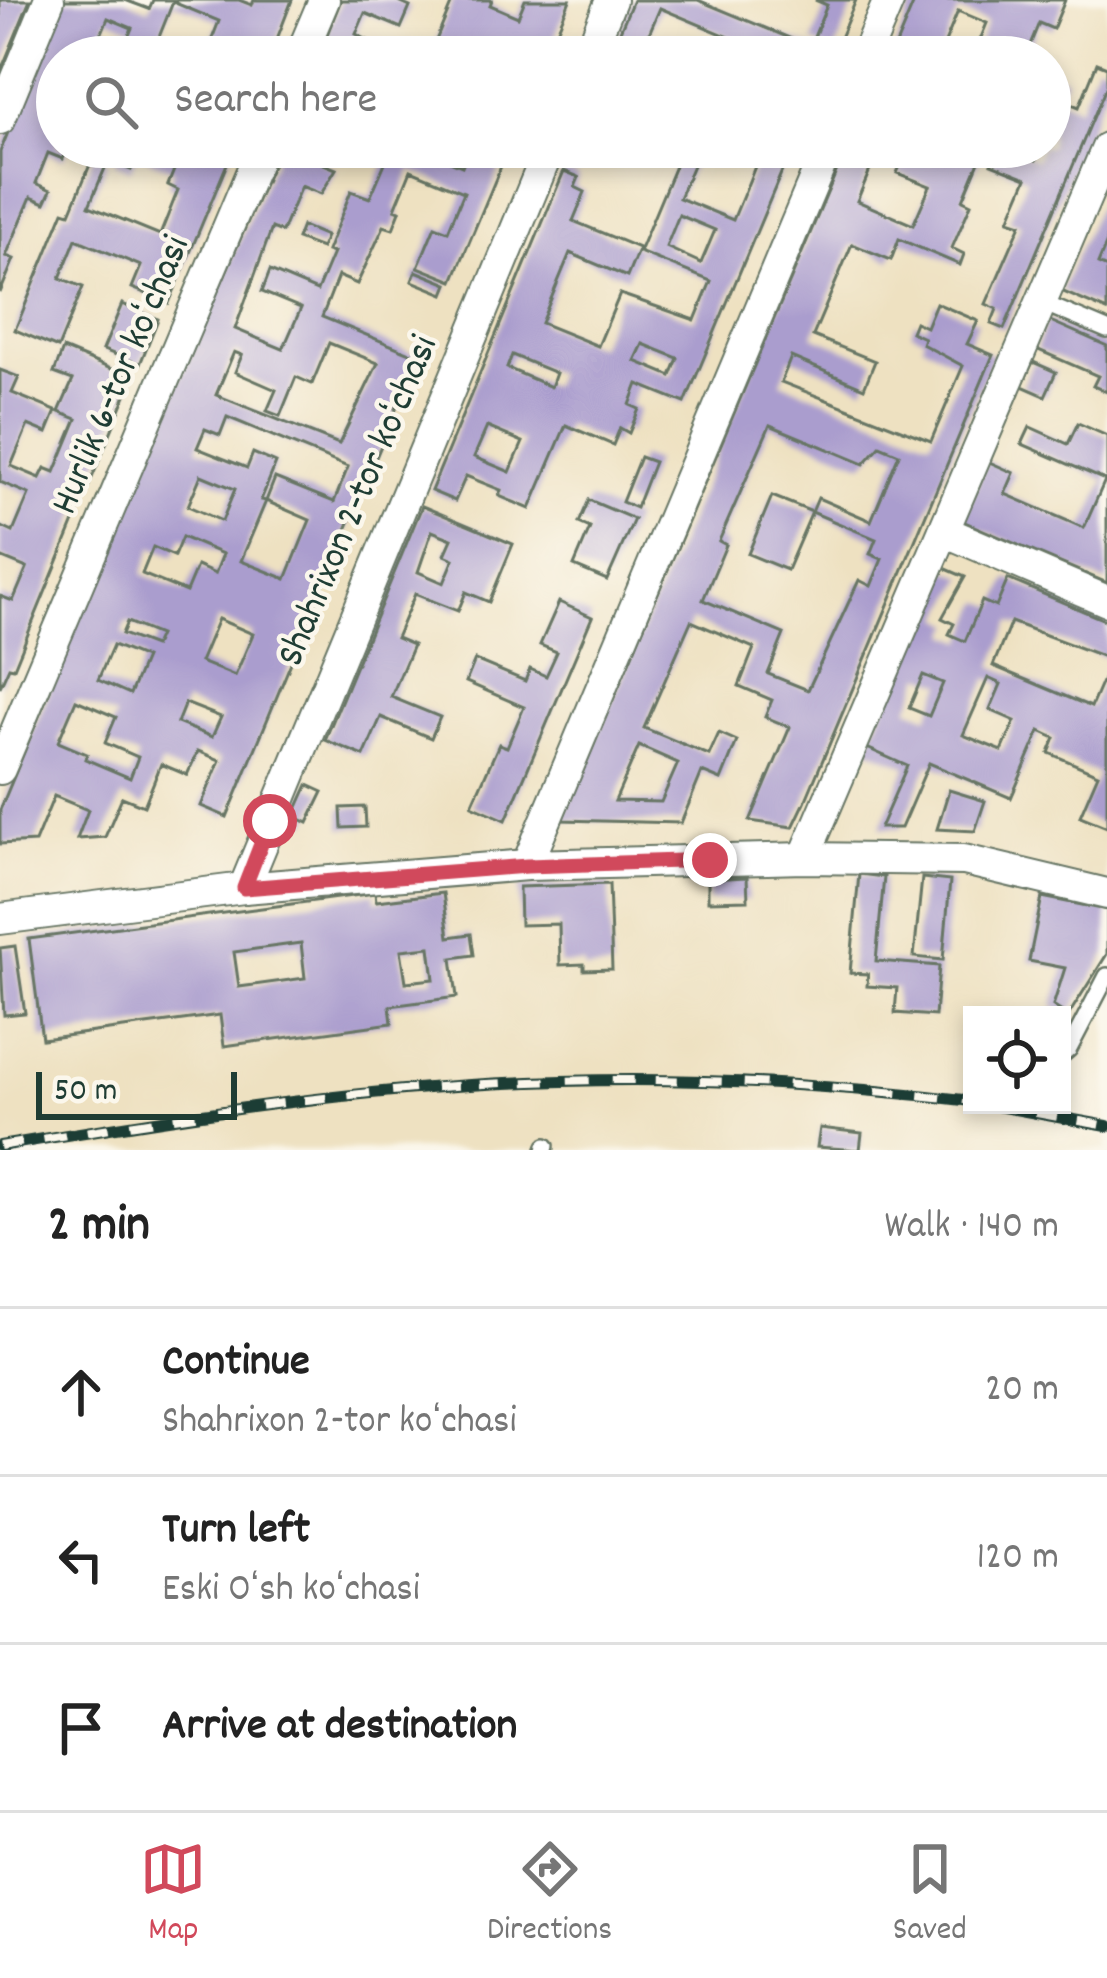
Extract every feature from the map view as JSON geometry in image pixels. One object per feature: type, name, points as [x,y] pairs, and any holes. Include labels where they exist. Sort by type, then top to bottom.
[{"type":"street","points":[[0,119],[50,0]]},
{"type":"street","points":[[309,36],[324,0]]},
{"type":"street","points":[[596,36],[611,0]]},
{"type":"street","points":[[874,36],[889,0]]},
{"type":"street","points":[[804,858],[1107,148]]},
{"type":"street","name":"Hurlik 6-tor koʻchasi","points":[[0,769],[253,168]]},
{"type":"street","name":"Shahrixon 2-tor koʻchasi","points":[[244,888],[541,168]]},
{"type":"street","points":[[527,866],[818,168]]},
{"type":"street","points":[[944,531],[1107,601]]},
{"type":"street","points":[[0,919],[244,888],[527,866],[804,858],[964,860],[1107,894]]},
{"type":"lane","points":[[1043,303],[1107,330]]},
{"type":"lane","points":[[1071,1047],[1107,976]]},
{"type":"building","points":[[0,0],[30,0],[0,73]]},
{"type":"building","points":[[62,0],[125,0],[149,9],[153,0],[239,0],[252,5],[254,0],[292,0],[278,36],[213,36],[219,21],[173,2],[159,36],[129,36],[132,28],[108,18],[101,36],[47,36]]},
{"type":"building","points":[[341,0],[394,0],[410,7],[401,28],[365,13],[356,34],[360,36],[326,36]]},
{"type":"building","points":[[453,0],[492,0],[490,5],[518,17],[525,0],[570,0],[555,36],[438,36]]},
{"type":"building","points":[[633,0],[698,0],[785,36],[727,36],[660,8],[648,36],[618,36]]},
{"type":"building","points":[[815,0],[856,0],[841,36],[814,36],[827,5]]},
{"type":"building","points":[[915,0],[1065,0],[1053,29],[1039,23],[1034,36],[982,36],[987,23],[958,11],[948,36],[900,36]]},
{"type":"building","points":[[1097,63],[1107,67],[1107,85],[1004,329],[991,324],[997,309],[986,304],[1021,224],[1009,220],[1027,178],[1001,168],[1071,168],[1071,104],[1079,107]]},
{"type":"building","points":[[36,64],[36,168],[42,168],[36,183],[51,190],[45,203],[31,197],[6,256],[14,259],[0,293],[0,152]]},
{"type":"building","points":[[89,168],[105,168],[89,206],[160,235],[178,190],[168,185],[174,170],[169,168],[225,168],[169,303],[132,288],[141,266],[76,239],[60,278],[83,287],[58,348],[15,330],[64,211],[70,213]]},
{"type":"building","points":[[271,168],[336,169],[321,194],[301,186],[282,232],[272,228],[235,329],[283,349],[301,308],[262,292],[270,271],[317,291],[351,191],[370,198],[383,168],[500,168],[453,281],[418,267],[435,226],[448,231],[464,192],[411,170],[395,209],[400,211],[393,229],[384,226],[357,284],[338,276],[322,317],[418,356],[227,817],[201,806],[220,760],[198,751],[187,775],[161,764],[144,806],[122,797],[105,837],[77,839],[88,810],[54,796],[35,842],[0,844],[0,810]],"holes":[[[329,343],[378,363],[339,444],[216,395],[234,352],[242,355],[235,372],[276,390],[267,411],[280,416],[296,377],[312,384]],[[227,417],[348,467],[334,502],[275,478],[266,501],[261,500],[276,463],[253,453],[247,468],[197,448],[205,429],[220,435]],[[201,475],[235,489],[222,521],[188,506]],[[266,501],[310,520],[286,579],[241,561]],[[182,537],[223,554],[215,574],[197,566],[186,592],[142,574],[153,547],[174,556]],[[218,619],[253,634],[235,676],[200,662]],[[127,622],[159,635],[154,646],[122,634]],[[113,645],[145,658],[130,694],[98,680]],[[76,700],[116,717],[105,743],[138,757],[130,778],[85,759],[87,754],[58,742]],[[185,703],[221,717],[212,737],[177,723]]]},
{"type":"building","points":[[674,168],[692,168],[679,198],[733,220],[754,168],[783,168],[685,403],[638,384],[630,405],[639,409],[629,433],[620,428],[613,445],[566,425],[530,509],[466,476],[455,501],[431,491],[564,171],[579,177],[575,187],[585,192],[573,221],[639,248],[627,277],[570,253],[541,323],[598,346],[620,294],[695,320],[711,281],[639,252]],"holes":[[[679,215],[715,230],[701,263],[666,247]],[[643,344],[678,358],[671,376],[635,361]],[[512,355],[556,373],[551,387],[507,368]],[[487,427],[523,442],[510,472],[474,457]]]},
{"type":"building","points":[[838,168],[871,168],[857,201],[913,225],[930,186],[897,173],[899,168],[976,168],[963,200],[971,204],[952,248],[964,254],[960,265],[899,239],[891,260],[852,244],[813,336],[875,361],[864,388],[791,357],[781,382],[931,441],[963,366],[922,344],[924,338],[911,332],[915,322],[926,327],[936,303],[978,321],[967,344],[993,355],[793,827],[750,821],[790,727],[765,717],[772,700],[739,686],[754,648],[691,621],[644,728],[709,755],[719,733],[737,741],[721,780],[702,772],[681,823],[562,820]],"holes":[[[770,425],[864,464],[880,446],[899,454],[871,521],[818,498],[812,512],[876,539],[870,554],[882,559],[871,586],[859,580],[808,690],[768,674],[784,634],[703,600],[726,545],[719,541]],[[639,746],[678,763],[661,802],[615,801]]]},
{"type":"building","points":[[1107,184],[1107,242],[1098,264],[1107,268],[1107,311],[1061,291]]},
{"type":"building","points":[[302,226],[326,236],[321,248],[297,239]]},
{"type":"building","points":[[416,271],[448,284],[444,294],[412,281]]},
{"type":"building","points":[[122,304],[158,319],[140,364],[103,350]]},
{"type":"building","points":[[1048,320],[1107,346],[1107,392],[1093,386],[1098,376],[1036,349]]},
{"type":"building","points":[[63,349],[133,378],[14,668],[9,667],[0,687],[0,596],[13,601],[27,568],[0,557],[0,526],[13,532],[29,494],[0,482],[0,370],[19,377],[12,393],[56,411],[47,433],[28,425],[11,466],[40,478],[45,468],[55,472],[77,419],[59,412],[73,380],[54,373]]},
{"type":"building","points":[[1033,362],[1056,372],[1045,396],[1022,386]]},
{"type":"building","points":[[1078,423],[1107,436],[1107,583],[962,521],[987,461],[1014,473],[1005,494],[1084,528],[1105,480],[1022,444],[1030,427],[1068,444]]},
{"type":"building","points":[[640,457],[654,462],[636,508],[622,502]]},
{"type":"building","points":[[772,496],[812,512],[787,570],[748,554]]},
{"type":"building","points":[[589,500],[634,519],[607,580],[574,566],[590,528],[579,523]]},
{"type":"building","points":[[422,506],[513,544],[489,602],[466,592],[458,611],[415,594],[396,638],[413,645],[391,697],[440,717],[431,738],[381,717],[364,756],[325,740]],"holes":[[[432,531],[452,539],[445,555],[454,559],[444,583],[418,572]]]},
{"type":"building","points":[[944,568],[965,577],[942,618],[954,624],[949,634],[965,641],[982,601],[996,607],[1008,579],[1107,621],[1107,658],[1011,622],[993,666],[1091,707],[1107,670],[1107,827],[1080,816],[1098,774],[1049,753],[1055,738],[1040,731],[1011,798],[929,763],[901,828],[880,828],[907,766],[867,748]],"holes":[[[923,675],[943,683],[929,716],[909,708]],[[988,678],[1001,684],[990,710],[1015,721],[1002,751],[963,735]]]},
{"type":"building","points":[[559,602],[592,617],[506,820],[472,805],[499,744],[507,747],[524,707],[466,682],[475,660],[525,681],[530,669],[546,676],[557,652],[540,645]]},
{"type":"building","points":[[308,785],[323,792],[308,823],[294,816]]},
{"type":"building","points":[[949,790],[985,801],[975,831],[937,829]]},
{"type":"building","points":[[365,807],[366,827],[342,828],[341,808]]},
{"type":"building","points":[[859,874],[884,877],[876,961],[939,966],[935,1016],[895,1013],[897,988],[867,986],[868,974],[850,973]]},
{"type":"building","points":[[747,877],[748,900],[708,901],[708,879]]},
{"type":"building","points":[[922,878],[950,881],[943,960],[914,957]]},
{"type":"building","points":[[609,884],[612,969],[560,965],[559,924],[520,925],[519,887]]},
{"type":"building","points":[[375,893],[376,901],[443,893],[449,937],[471,934],[474,955],[452,958],[457,997],[390,1006],[392,1023],[224,1046],[220,1015],[42,1039],[29,939]],"holes":[[[301,943],[305,978],[239,987],[234,952]],[[430,947],[434,979],[406,982],[401,950]]]},
{"type":"building","points":[[1042,897],[1107,910],[1107,954],[1071,1011],[1071,1006],[1053,1006],[1065,968],[1029,961]]},
{"type":"building","points":[[15,946],[25,1013],[4,1015],[0,948]]},
{"type":"building","points":[[820,1128],[862,1133],[860,1150],[817,1147]]},
{"type":"railway","points":[[0,1146],[280,1103],[491,1084],[716,1081],[963,1100]]},
{"type":"railway","points":[[1041,1114],[1107,1126]]},
{"type":"route","points":[[270,821],[244,888],[527,866],[710,860]]}]
